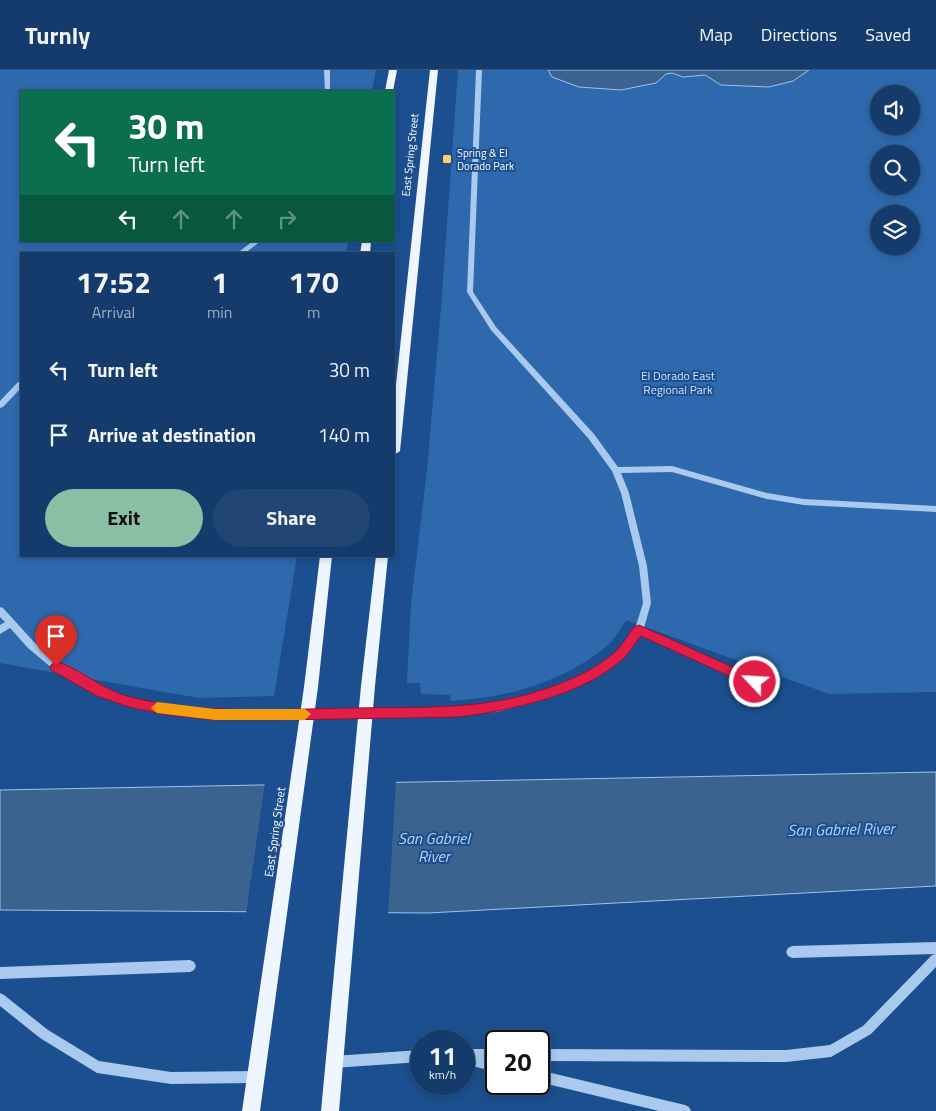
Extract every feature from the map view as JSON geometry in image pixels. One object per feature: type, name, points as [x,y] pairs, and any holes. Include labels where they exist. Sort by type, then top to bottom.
[{"type":"main road","points":[[389,90],[393,70]]},
{"type":"main road","name":"East Spring Street","points":[[395,441],[434,70]]},
{"type":"main road","name":"East Spring Street","points":[[252,1111],[311,686],[326,557]]},
{"type":"main road","points":[[330,1111],[368,686],[382,557]]},
{"type":"lane","points":[[327,70],[328,90]]},
{"type":"lane","points":[[0,611],[10,623],[56,666],[101,692],[129,702],[167,710],[215,714],[410,714],[496,708],[535,698],[589,676],[620,654],[639,630],[647,603],[643,566],[625,493],[616,470],[591,436],[493,328],[470,292],[479,70]]},
{"type":"lane","points":[[242,252],[257,242]]},
{"type":"lane","points":[[0,405],[20,385]]},
{"type":"lane","points":[[616,470],[672,469],[766,496],[804,502],[936,510]]},
{"type":"lane","points":[[0,630],[10,623]]},
{"type":"lane","points":[[639,630],[755,682]]},
{"type":"lane","points":[[792,952],[936,948]]},
{"type":"lane","points":[[550,1055],[786,1056],[831,1051],[867,1030],[936,959]]},
{"type":"lane","points":[[0,974],[190,966]]},
{"type":"lane","points":[[0,999],[44,1034],[97,1067],[171,1078],[256,1077]]},
{"type":"lane","points":[[334,1062],[410,1057]]},
{"type":"lane","points":[[550,1079],[685,1111]]},
{"type":"green space","points":[[0,70],[376,70],[372,90],[20,90],[20,242],[348,242],[346,252],[20,252],[20,557],[297,557],[274,696],[199,698],[0,663]]},
{"type":"green space","name":"El Dorado East Regional Park","points":[[458,70],[936,70],[936,692],[829,694],[626,620],[611,643],[591,658],[573,669],[534,686],[493,696],[451,701],[450,695],[421,694],[420,683],[407,683],[411,603],[427,470]]},
{"type":"water","points":[[548,70],[809,70],[793,81],[769,87],[721,85],[705,75],[683,77],[672,73],[666,74],[656,83],[621,90],[579,87],[552,77]]},
{"type":"water","name":"San Gabriel River","points":[[936,772],[936,886],[428,913],[0,910],[0,790]]},
{"type":"pier","points":[[396,780],[388,916],[246,914],[265,782]]},
{"type":"slow traffic","points":[[157,708],[215,714],[305,714]]},
{"type":"place","name":"Spring & El Dorado Park","points":[[447,159]]},
{"type":"route","points":[[56,666],[80,682],[101,692],[129,702],[167,710],[215,714],[410,714],[496,708],[535,698],[589,676],[620,654],[639,630],[755,682]]}]
